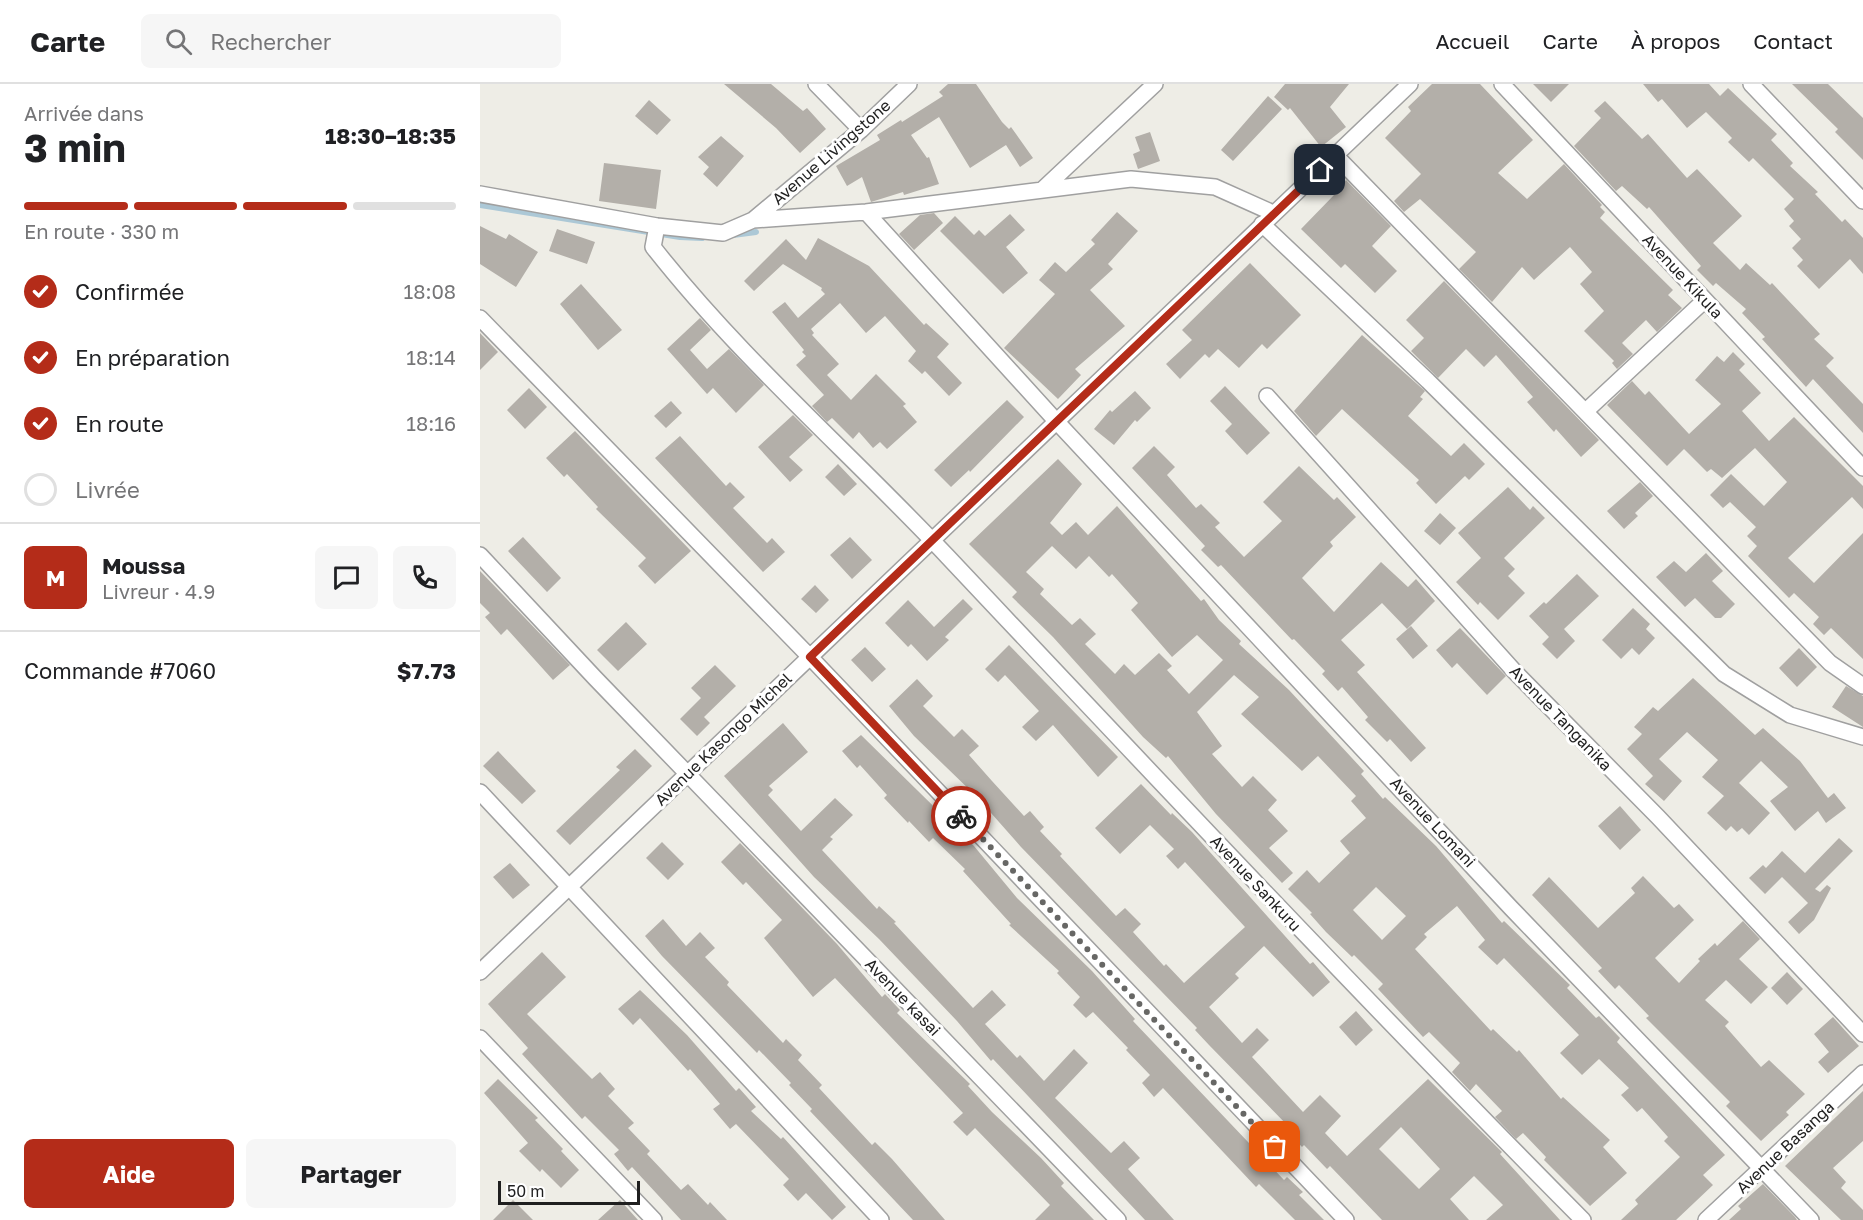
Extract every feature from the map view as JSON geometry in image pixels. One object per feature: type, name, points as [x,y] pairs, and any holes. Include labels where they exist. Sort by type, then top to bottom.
[{"type":"street","points":[[816,84],[861,130]]},
{"type":"street","name":"Avenue Livingstone","points":[[753,219],[861,130],[909,84]]},
{"type":"street","points":[[1042,190],[1155,84]]},
{"type":"street","name":"Avenue Kasongo Michel","points":[[480,972],[1410,84]]},
{"type":"street","name":"Avenue Kikula","points":[[1502,84],[1863,468]]},
{"type":"street","points":[[1751,84],[1863,201]]},
{"type":"street","points":[[1336,156],[1587,410],[1830,663],[1863,686]]},
{"type":"street","points":[[480,194],[657,226],[723,233],[753,219],[866,212],[1131,179],[1215,187],[1268,219],[1724,674],[1790,715],[1863,737]]},
{"type":"street","name":"Avenue Lomani","points":[[866,212],[1057,422],[1511,908],[1811,1220]]},
{"type":"street","name":"Avenue Sankuru","points":[[657,226],[653,247],[700,304],[933,541],[1383,1018],[1583,1220]]},
{"type":"street","points":[[1587,410],[1705,300]]},
{"type":"street","points":[[480,318],[810,657],[1346,1220]]},
{"type":"street","name":"Avenue Tanganika","points":[[1267,396],[1515,672],[1658,817],[1863,1034]]},
{"type":"street","name":"Avenue kasai","points":[[480,555],[687,774],[1118,1220]]},
{"type":"street","points":[[480,792],[881,1220]]},
{"type":"street","points":[[480,1038],[654,1220]]},
{"type":"street","name":"Avenue Basanga","points":[[1706,1220],[1863,1074]]},
{"type":"building","points":[[724,84],[771,84],[803,111],[807,108],[826,129],[800,153],[776,128]]},
{"type":"building","points":[[948,84],[976,84],[1002,122],[1009,129],[1011,127],[1033,158],[1020,167],[1006,145],[970,168],[939,117],[911,135],[927,158],[929,157],[939,184],[871,202],[862,177],[847,186],[836,166],[880,140],[877,135],[943,96],[939,92]]},
{"type":"building","points":[[1285,84],[1349,84],[1330,107],[1346,127],[1321,147],[1290,108],[1288,110],[1274,97]]},
{"type":"building","points":[[1432,84],[1480,84],[1533,140],[1498,173],[1527,199],[1564,164],[1602,205],[1600,207],[1605,212],[1600,218],[1673,290],[1668,295],[1682,308],[1657,332],[1646,320],[1622,343],[1633,354],[1617,369],[1612,363],[1614,361],[1584,331],[1604,311],[1580,284],[1592,272],[1570,247],[1534,280],[1522,267],[1492,302],[1459,269],[1476,252],[1420,199],[1404,212],[1394,201],[1421,174],[1385,138],[1411,111],[1408,107]]},
{"type":"building","points":[[1533,84],[1569,84],[1551,102]]},
{"type":"building","points":[[1643,84],[1709,84],[1720,96],[1728,88],[1777,134],[1771,140],[1793,163],[1790,166],[1818,192],[1815,194],[1842,222],[1845,219],[1863,238],[1863,274],[1850,259],[1819,289],[1797,266],[1803,260],[1792,248],[1801,239],[1789,226],[1794,221],[1784,209],[1794,199],[1753,158],[1749,162],[1728,142],[1732,138],[1706,112],[1687,128],[1662,99],[1658,102]]},
{"type":"building","points":[[1792,84],[1828,84],[1863,118],[1863,160],[1835,132],[1838,129]]},
{"type":"building","points":[[1268,96],[1282,109],[1233,161],[1221,150]]},
{"type":"building","points":[[649,100],[671,120],[657,135],[635,116]]},
{"type":"building","points":[[1605,101],[1642,139],[1648,134],[1687,178],[1697,169],[1742,216],[1713,243],[1740,270],[1746,263],[1770,285],[1772,283],[1820,334],[1814,339],[1834,358],[1826,366],[1863,404],[1863,433],[1813,379],[1806,387],[1762,339],[1765,337],[1742,313],[1746,309],[1716,283],[1713,286],[1697,270],[1701,266],[1649,207],[1647,209],[1622,186],[1616,191],[1574,146],[1601,118],[1594,111]]},
{"type":"building","points":[[1150,132],[1160,161],[1138,169],[1133,154],[1140,151],[1135,137]]},
{"type":"building","points":[[721,136],[744,156],[717,187],[703,174],[709,167],[698,157]]},
{"type":"building","points":[[604,163],[661,170],[656,209],[599,201]]},
{"type":"building","points":[[1340,180],[1344,183],[1346,180],[1391,226],[1372,246],[1397,271],[1375,293],[1345,264],[1341,268],[1301,229],[1334,195],[1329,191]]},
{"type":"building","points":[[1117,212],[1138,231],[1108,264],[1113,269],[1090,290],[1125,326],[1075,369],[1081,375],[1058,399],[1004,348],[1055,294],[1039,280],[1055,262],[1066,272],[1095,244],[1091,240]]},
{"type":"building","points":[[934,213],[943,223],[914,250],[899,234],[920,215]]},
{"type":"building","points":[[1010,214],[1025,230],[1006,247],[1028,273],[1003,294],[940,231],[955,216],[974,235],[979,230],[985,236]]},
{"type":"building","points":[[480,226],[506,239],[509,234],[538,252],[516,287],[480,264]]},
{"type":"building","points":[[557,229],[595,242],[587,264],[549,251]]},
{"type":"building","points":[[818,238],[869,266],[924,325],[926,323],[949,344],[937,357],[962,383],[949,396],[925,371],[922,374],[908,361],[916,351],[885,316],[866,333],[840,303],[811,329],[814,333],[812,335],[839,364],[827,375],[851,400],[876,374],[906,404],[903,406],[917,422],[887,449],[880,442],[873,448],[859,432],[853,439],[832,418],[827,422],[812,406],[824,395],[796,365],[806,356],[802,352],[804,350],[772,312],[785,302],[798,318],[825,294],[822,288],[783,264],[754,291],[744,281],[786,239],[806,260]]},
{"type":"building","points":[[1250,263],[1301,315],[1267,349],[1262,344],[1239,368],[1218,349],[1209,358],[1205,354],[1180,379],[1166,364],[1192,340],[1182,330]]},
{"type":"building","points":[[1444,281],[1599,440],[1581,457],[1527,402],[1533,397],[1496,355],[1484,367],[1466,349],[1438,378],[1411,351],[1424,338],[1406,320]]},
{"type":"building","points":[[581,284],[622,330],[598,350],[560,304]]},
{"type":"building","points":[[700,318],[711,330],[690,350],[707,369],[729,349],[764,385],[736,413],[713,388],[707,394],[667,349]]},
{"type":"building","points":[[480,333],[498,352],[480,370]]},
{"type":"building","points":[[1362,335],[1425,391],[1420,397],[1423,399],[1408,416],[1451,456],[1464,443],[1485,464],[1469,480],[1465,476],[1436,504],[1416,483],[1419,480],[1342,409],[1316,436],[1294,411]]},
{"type":"building","points":[[1733,352],[1745,364],[1739,370],[1761,393],[1742,411],[1769,441],[1794,417],[1863,486],[1863,509],[1852,497],[1788,558],[1814,583],[1863,533],[1863,659],[1831,628],[1824,635],[1813,624],[1819,617],[1794,593],[1789,598],[1748,556],[1757,546],[1747,536],[1756,527],[1730,502],[1723,508],[1710,495],[1731,474],[1764,506],[1787,482],[1755,448],[1722,478],[1711,469],[1707,472],[1684,449],[1667,466],[1607,405],[1632,381],[1645,395],[1649,391],[1689,434],[1721,404],[1695,380],[1717,356],[1724,362]]},
{"type":"building","points":[[1225,386],[1270,433],[1247,455],[1225,431],[1232,424],[1210,401]]},
{"type":"building","points":[[529,388],[547,407],[525,429],[507,410]]},
{"type":"building","points":[[1135,391],[1151,408],[1137,422],[1135,420],[1114,445],[1094,429],[1110,410],[1112,412]]},
{"type":"building","points":[[1007,400],[1024,417],[970,472],[969,470],[951,487],[934,470]]},
{"type":"building","points":[[671,401],[682,413],[666,428],[654,416]]},
{"type":"building","points":[[793,415],[813,435],[789,457],[803,470],[790,482],[758,447]]},
{"type":"building","points":[[575,431],[691,551],[655,584],[638,566],[646,558],[596,509],[598,507],[567,474],[564,477],[546,458]]},
{"type":"building","points":[[680,436],[726,486],[730,482],[745,497],[733,508],[767,543],[772,538],[785,552],[763,572],[655,458]]},
{"type":"building","points":[[1154,446],[1175,467],[1167,475],[1196,508],[1201,504],[1220,523],[1215,527],[1244,557],[1282,521],[1263,502],[1299,466],[1334,500],[1337,497],[1356,517],[1330,542],[1333,546],[1302,578],[1334,612],[1381,562],[1408,587],[1416,579],[1435,601],[1407,629],[1382,603],[1341,640],[1365,665],[1357,672],[1426,748],[1411,762],[1390,739],[1387,742],[1365,720],[1368,717],[1342,687],[1338,691],[1322,674],[1325,671],[1294,639],[1292,640],[1221,565],[1218,567],[1201,550],[1205,546],[1132,468]]},
{"type":"building","points":[[1058,459],[1082,484],[1050,523],[1062,535],[1076,522],[1088,535],[1117,506],[1201,601],[1204,599],[1219,620],[1241,641],[1239,644],[1289,690],[1364,771],[1361,774],[1383,799],[1385,797],[1436,846],[1502,923],[1504,921],[1570,985],[1567,988],[1596,1018],[1599,1016],[1620,1038],[1617,1042],[1725,1155],[1703,1175],[1713,1185],[1676,1220],[1621,1220],[1638,1204],[1635,1200],[1680,1157],[1664,1141],[1668,1137],[1642,1108],[1637,1112],[1621,1095],[1629,1088],[1599,1059],[1582,1075],[1560,1053],[1579,1035],[1504,958],[1497,965],[1478,947],[1485,940],[1457,906],[1424,934],[1427,937],[1415,949],[1491,1031],[1493,1029],[1517,1052],[1519,1050],[1561,1099],[1563,1097],[1610,1140],[1603,1147],[1627,1173],[1590,1206],[1544,1160],[1546,1157],[1523,1133],[1516,1139],[1495,1117],[1502,1111],[1476,1084],[1470,1091],[1452,1072],[1460,1063],[1429,1032],[1423,1037],[1378,989],[1383,984],[1354,955],[1352,957],[1326,932],[1310,914],[1312,913],[1288,889],[1307,870],[1319,883],[1350,853],[1340,841],[1366,818],[1351,801],[1356,796],[1318,756],[1302,771],[1241,714],[1259,697],[1234,675],[1197,712],[1222,746],[1212,754],[1242,787],[1253,776],[1277,800],[1268,810],[1288,831],[1269,848],[1293,873],[1282,883],[1216,814],[1168,756],[1166,758],[1143,737],[1053,637],[1012,597],[1017,592],[969,544]],"holes":[[[1052,546],[1076,569],[1089,556],[1109,577],[1112,574],[1138,603],[1131,610],[1172,657],[1197,635],[1223,660],[1189,694],[1167,670],[1172,666],[1159,653],[1135,675],[1124,664],[1115,674],[1085,644],[1096,634],[1080,618],[1072,625],[1040,594],[1044,589],[1026,572]],[[1376,887],[1406,916],[1382,940],[1353,910]]]},
{"type":"building","points":[[838,464],[857,484],[844,496],[825,477]]},
{"type":"building","points":[[1640,482],[1653,496],[1635,513],[1638,516],[1624,529],[1607,511]]},
{"type":"building","points":[[1508,487],[1530,510],[1533,506],[1545,518],[1504,558],[1515,569],[1508,576],[1525,593],[1498,620],[1480,602],[1478,605],[1456,582],[1481,558],[1458,533]]},
{"type":"building","points":[[1440,513],[1456,528],[1440,545],[1424,531]]},
{"type":"building","points":[[523,537],[561,578],[547,592],[508,551]]},
{"type":"building","points":[[850,537],[872,560],[852,579],[830,555]]},
{"type":"building","points":[[1706,553],[1723,571],[1712,581],[1735,604],[1721,618],[1715,618],[1695,598],[1685,607],[1656,577],[1674,561],[1686,572]]},
{"type":"building","points":[[480,571],[570,665],[553,680],[507,629],[501,635],[485,617],[490,613],[480,603]]},
{"type":"building","points":[[1577,574],[1599,596],[1564,629],[1575,641],[1557,659],[1542,644],[1549,637],[1529,616],[1544,602],[1546,604]]},
{"type":"building","points":[[815,585],[829,600],[816,613],[801,599]]},
{"type":"building","points":[[963,599],[973,609],[945,637],[949,640],[927,661],[911,644],[908,647],[885,623],[908,600],[934,627]]},
{"type":"building","points":[[1633,608],[1650,624],[1646,629],[1655,638],[1639,655],[1632,648],[1621,659],[1602,640]]},
{"type":"building","points":[[626,622],[647,644],[618,671],[597,650]]},
{"type":"building","points":[[1411,626],[1428,646],[1413,659],[1396,639]]},
{"type":"building","points":[[1460,628],[1506,676],[1487,695],[1457,663],[1452,668],[1436,650]]},
{"type":"building","points":[[1009,645],[1118,757],[1098,777],[1053,725],[1036,741],[1022,727],[1039,711],[1005,675],[998,682],[985,669]]},
{"type":"building","points":[[865,647],[886,669],[872,682],[851,660]]},
{"type":"building","points":[[1799,648],[1817,667],[1797,687],[1779,668]]},
{"type":"building","points":[[715,665],[736,686],[704,717],[710,723],[697,736],[680,719],[701,698],[691,688]]},
{"type":"building","points":[[1693,678],[1755,735],[1763,728],[1800,761],[1828,798],[1834,793],[1846,808],[1826,823],[1818,811],[1795,831],[1770,801],[1788,787],[1761,761],[1739,783],[1770,813],[1749,835],[1742,828],[1737,832],[1731,826],[1726,831],[1707,813],[1724,796],[1702,777],[1718,760],[1687,732],[1659,759],[1682,781],[1664,801],[1645,784],[1653,776],[1627,749],[1642,734],[1634,727],[1653,707],[1658,711]]},
{"type":"building","points":[[917,679],[933,696],[923,706],[954,737],[962,729],[979,746],[969,755],[1024,816],[1030,811],[1044,827],[1040,831],[1062,854],[1060,856],[1116,916],[1125,908],[1141,924],[1133,932],[1164,966],[1166,964],[1184,983],[1245,927],[1185,862],[1178,869],[1166,856],[1174,849],[1150,825],[1120,854],[1095,828],[1141,784],[1171,815],[1172,813],[1192,832],[1310,964],[1313,962],[1330,982],[1313,997],[1264,946],[1235,974],[1239,978],[1209,1007],[1242,1043],[1257,1028],[1269,1040],[1252,1057],[1303,1112],[1320,1095],[1341,1116],[1325,1133],[1347,1156],[1428,1079],[1502,1152],[1500,1154],[1560,1220],[1486,1220],[1503,1205],[1474,1176],[1450,1199],[1469,1220],[1382,1220],[1330,1166],[1327,1169],[1304,1145],[1302,1147],[1285,1129],[1288,1126],[1195,1030],[1197,1028],[1021,847],[976,796],[914,736],[889,706]],"holes":[[[1401,1127],[1440,1169],[1419,1189],[1379,1149]]]},
{"type":"building","points":[[1846,686],[1863,696],[1863,727],[1832,707]]},
{"type":"building","points":[[783,723],[808,752],[769,786],[773,790],[768,795],[801,831],[835,798],[853,815],[830,837],[833,839],[822,850],[877,909],[879,906],[896,922],[894,923],[973,1008],[992,990],[1006,1005],[985,1024],[1017,1058],[1020,1055],[1044,1081],[1074,1049],[1088,1063],[1055,1098],[1111,1153],[1124,1141],[1140,1158],[1128,1169],[1174,1220],[1145,1220],[993,1059],[991,1061],[957,1021],[879,939],[814,877],[724,776]]},
{"type":"building","points":[[861,735],[974,846],[1017,898],[1092,971],[1135,1019],[1133,1021],[1284,1180],[1287,1177],[1303,1192],[1299,1195],[1324,1220],[1295,1220],[1259,1184],[1256,1187],[1163,1088],[1154,1097],[1142,1083],[1150,1075],[1126,1050],[1128,1048],[1093,1012],[1086,1018],[1073,1005],[1080,997],[1057,973],[1059,971],[1009,925],[1011,924],[963,871],[965,869],[933,838],[929,842],[909,821],[908,823],[884,798],[887,795],[860,765],[857,768],[842,751]]},
{"type":"building","points":[[635,749],[652,766],[570,845],[556,831],[620,770],[616,767]]},
{"type":"building","points":[[498,751],[536,791],[522,804],[483,766]]},
{"type":"building","points":[[1620,806],[1641,830],[1620,850],[1598,826]]},
{"type":"building","points":[[1839,838],[1853,851],[1815,889],[1820,892],[1827,885],[1831,888],[1814,920],[1799,934],[1788,922],[1808,903],[1782,877],[1765,894],[1749,878],[1763,865],[1766,868],[1782,851],[1805,873]]},
{"type":"building","points":[[662,842],[684,864],[668,880],[646,858]]},
{"type":"building","points":[[740,843],[837,944],[882,997],[885,994],[900,1010],[897,1013],[970,1084],[968,1086],[992,1112],[1041,1158],[1064,1183],[1061,1186],[1094,1220],[1035,1220],[1050,1205],[975,1128],[967,1136],[953,1122],[963,1113],[835,978],[813,997],[764,938],[782,920],[746,882],[743,885],[721,862]]},
{"type":"building","points":[[510,863],[530,885],[513,899],[493,877]]},
{"type":"building","points":[[1643,876],[1674,908],[1679,904],[1694,920],[1655,958],[1679,983],[1700,961],[1698,959],[1715,943],[1717,946],[1743,921],[1760,939],[1739,959],[1768,987],[1751,1004],[1726,980],[1705,1000],[1729,1022],[1725,1026],[1761,1067],[1769,1060],[1805,1094],[1786,1112],[1789,1115],[1761,1141],[1726,1106],[1730,1102],[1646,1018],[1649,1016],[1619,985],[1615,989],[1598,971],[1602,968],[1532,895],[1549,877],[1598,928],[1635,893],[1631,888]]},
{"type":"building","points":[[663,919],[686,946],[700,932],[715,948],[705,957],[729,982],[727,985],[783,1043],[786,1039],[802,1055],[798,1060],[822,1085],[819,1088],[872,1145],[875,1142],[892,1159],[945,1220],[913,1220],[810,1111],[812,1109],[789,1085],[791,1083],[759,1050],[757,1053],[662,956],[645,936]]},
{"type":"building","points":[[542,952],[566,977],[527,1014],[592,1079],[600,1072],[615,1089],[608,1096],[634,1123],[628,1128],[650,1151],[647,1154],[681,1190],[688,1184],[708,1205],[710,1202],[727,1220],[681,1220],[632,1167],[628,1171],[614,1154],[619,1150],[585,1116],[582,1119],[522,1054],[528,1048],[488,1004]]},
{"type":"building","points":[[1787,972],[1803,989],[1787,1005],[1771,988]]},
{"type":"building","points":[[640,990],[687,1035],[736,1091],[739,1088],[756,1107],[751,1111],[781,1139],[783,1137],[846,1207],[832,1220],[806,1193],[798,1201],[783,1185],[789,1179],[736,1124],[730,1129],[713,1109],[720,1104],[690,1069],[688,1071],[640,1018],[633,1025],[618,1009]]},
{"type":"building","points":[[1356,1011],[1373,1030],[1356,1046],[1339,1027]]},
{"type":"building","points":[[1833,1017],[1859,1046],[1828,1073],[1818,1062],[1829,1052],[1814,1034]]},
{"type":"building","points":[[498,1079],[538,1118],[535,1120],[563,1149],[561,1151],[579,1170],[561,1188],[542,1169],[540,1172],[519,1151],[528,1143],[484,1093]]},
{"type":"building","points":[[1863,1091],[1863,1141],[1833,1168],[1846,1182],[1841,1188],[1863,1210],[1863,1220],[1841,1220],[1785,1166]]},
{"type":"building","points":[[1763,1184],[1797,1220],[1729,1220],[1741,1209],[1738,1206]]},
{"type":"building","points":[[513,1200],[533,1220],[493,1220]]},
{"type":"building","points":[[620,1200],[638,1220],[598,1220]]},
{"type":"waterway","points":[[480,205],[680,237],[702,238]]},
{"type":"waterway","points":[[733,235],[756,232]]},
{"type":"way so far","points":[[961,816],[1275,1147]]},
{"type":"route","points":[[961,816],[810,657],[1320,170]]}]
